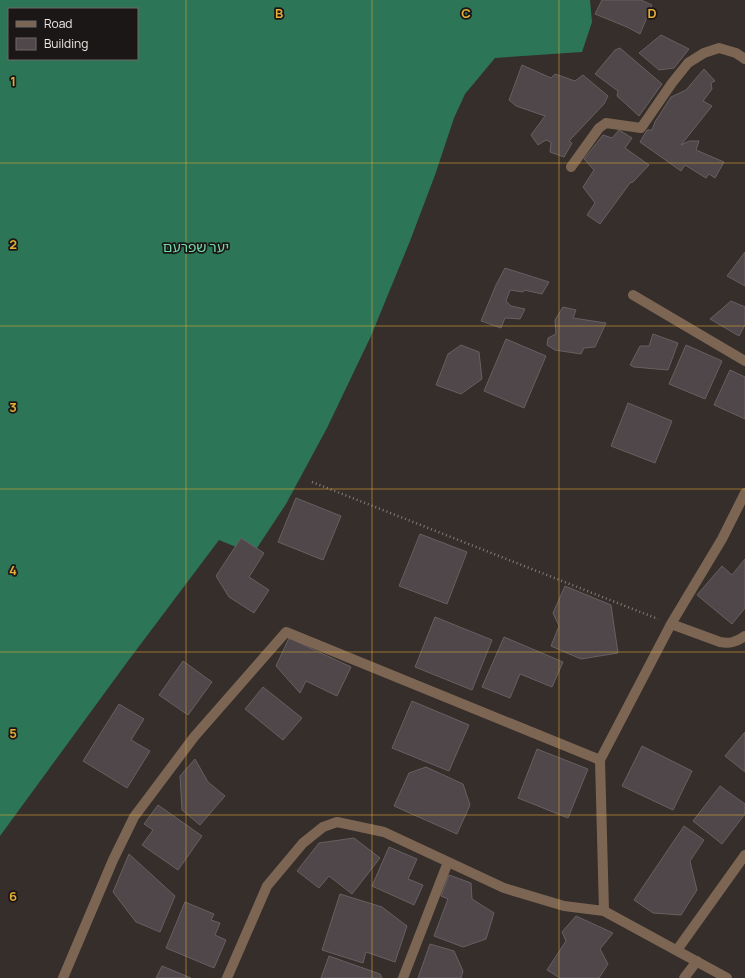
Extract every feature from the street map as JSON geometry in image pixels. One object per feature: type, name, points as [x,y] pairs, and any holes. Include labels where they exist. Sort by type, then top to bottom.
[{"type":"street","points":[[571,167],[598,128],[606,123],[641,128],[672,83],[688,63],[704,53],[719,48],[736,53],[745,59]]},
{"type":"street","points":[[633,295],[745,361]]},
{"type":"street","points":[[604,911],[600,760],[672,624],[722,540],[745,493]]},
{"type":"street","points":[[672,624],[720,642],[728,643],[737,641],[745,636]]},
{"type":"street","points":[[63,978],[113,860],[134,817],[194,737],[286,632],[600,760]]},
{"type":"street","points":[[227,978],[267,886],[303,843],[323,826],[337,822],[384,832],[504,888],[564,906],[604,911],[727,978]]},
{"type":"street","points":[[677,950],[745,855]]},
{"type":"street","points":[[403,978],[448,862]]},
{"type":"street","points":[[684,978],[697,961]]},
{"type":"path","points":[[312,482],[672,624]]},
{"type":"green space","name":"יער שפרעם","points":[[0,0],[590,0],[592,22],[582,52],[495,58],[465,94],[454,118],[435,175],[410,241],[371,336],[327,428],[286,504],[253,554],[219,540],[0,836]]},
{"type":"building","points":[[602,0],[641,0],[652,5],[640,34],[595,14]]},
{"type":"building","points":[[661,35],[689,49],[674,68],[659,70],[639,53]]},
{"type":"building","points":[[620,48],[662,84],[639,116],[617,96],[618,91],[595,74],[615,50]]},
{"type":"building","points":[[522,65],[551,78],[555,74],[575,81],[583,75],[608,96],[604,104],[569,141],[572,143],[564,157],[550,152],[551,142],[546,140],[538,145],[531,135],[545,116],[516,106],[509,100]]},
{"type":"building","points":[[704,69],[715,81],[711,83],[712,89],[703,101],[712,106],[681,145],[689,141],[699,141],[696,150],[724,162],[715,178],[709,174],[706,178],[685,165],[681,171],[640,142],[647,130],[652,130],[655,122],[671,97],[686,90]]},
{"type":"building","points":[[619,130],[632,138],[625,148],[649,165],[633,182],[630,183],[600,224],[587,215],[595,203],[583,187],[594,170],[584,159],[603,135],[612,138]]},
{"type":"building","points":[[745,252],[745,286],[727,276]]},
{"type":"building","points":[[505,268],[549,282],[542,294],[524,290],[523,292],[510,290],[506,301],[511,306],[525,309],[520,319],[505,318],[501,328],[481,321]]},
{"type":"building","points":[[731,301],[745,307],[745,325],[739,336],[710,319]]},
{"type":"building","points":[[563,307],[576,310],[573,318],[606,323],[595,347],[584,348],[581,354],[555,350],[547,345],[548,338],[556,334],[555,320]]},
{"type":"building","points":[[653,334],[678,343],[668,370],[634,367],[630,365],[640,346],[649,346]]},
{"type":"building","points":[[506,339],[546,356],[524,408],[484,391]]},
{"type":"building","points":[[461,345],[479,352],[482,379],[461,394],[436,385],[448,354]]},
{"type":"building","points":[[686,345],[722,361],[705,399],[669,384]]},
{"type":"building","points":[[730,370],[745,377],[745,419],[714,405]]},
{"type":"building","points":[[628,403],[672,421],[655,463],[611,446]]},
{"type":"building","points":[[296,498],[341,516],[323,560],[278,542]]},
{"type":"building","points":[[420,534],[467,552],[447,604],[399,586]]},
{"type":"building","points":[[241,538],[264,553],[249,577],[269,590],[254,613],[229,597],[216,576]]},
{"type":"building","points":[[745,559],[745,608],[732,624],[697,595],[722,566],[732,575]]},
{"type":"building","points":[[565,586],[611,605],[618,653],[581,659],[551,646],[559,626],[553,613]]},
{"type":"building","points":[[435,617],[492,640],[472,690],[415,667]]},
{"type":"building","points":[[504,637],[563,662],[552,687],[520,674],[510,698],[482,687]]},
{"type":"building","points":[[289,638],[351,667],[337,696],[306,681],[300,693],[276,666]]},
{"type":"building","points":[[183,661],[212,682],[188,715],[159,695]]},
{"type":"building","points":[[263,687],[302,718],[283,740],[245,709]]},
{"type":"building","points":[[412,701],[469,725],[449,771],[392,748]]},
{"type":"building","points":[[119,704],[144,719],[131,740],[150,751],[127,788],[83,761]]},
{"type":"building","points":[[745,732],[745,772],[725,756]]},
{"type":"building","points":[[642,746],[692,771],[673,810],[622,786]]},
{"type":"building","points":[[537,749],[588,769],[568,818],[518,798]]},
{"type":"building","points":[[195,759],[208,782],[225,796],[200,825],[182,810],[180,776]]},
{"type":"building","points":[[426,767],[463,784],[470,805],[457,834],[394,806],[409,773]]},
{"type":"building","points":[[720,786],[745,804],[745,814],[722,844],[693,821]]},
{"type":"building","points":[[158,805],[202,836],[178,870],[142,845],[153,830],[144,824]]},
{"type":"building","points":[[684,826],[704,840],[690,861],[697,890],[681,915],[653,913],[634,900]]},
{"type":"building","points":[[354,838],[380,858],[352,894],[329,876],[319,888],[297,871],[319,843]]},
{"type":"building","points":[[389,847],[417,859],[408,879],[423,885],[414,905],[372,886]]},
{"type":"building","points":[[129,854],[175,896],[160,932],[136,922],[113,892]]},
{"type":"building","points":[[449,875],[471,883],[472,899],[494,913],[486,939],[463,947],[434,936],[448,899],[441,896]]},
{"type":"building","points":[[340,894],[382,907],[407,926],[395,962],[366,952],[363,963],[322,950]]},
{"type":"building","points":[[185,902],[214,914],[211,920],[220,923],[215,935],[226,940],[214,968],[166,948]]},
{"type":"building","points":[[576,916],[613,933],[600,949],[608,964],[599,978],[560,978],[547,970],[566,941],[562,932]]},
{"type":"building","points":[[430,944],[454,951],[463,971],[461,978],[418,978]]},
{"type":"building","points":[[329,956],[380,974],[382,978],[321,978]]},
{"type":"building","points":[[162,966],[191,978],[156,978]]}]
